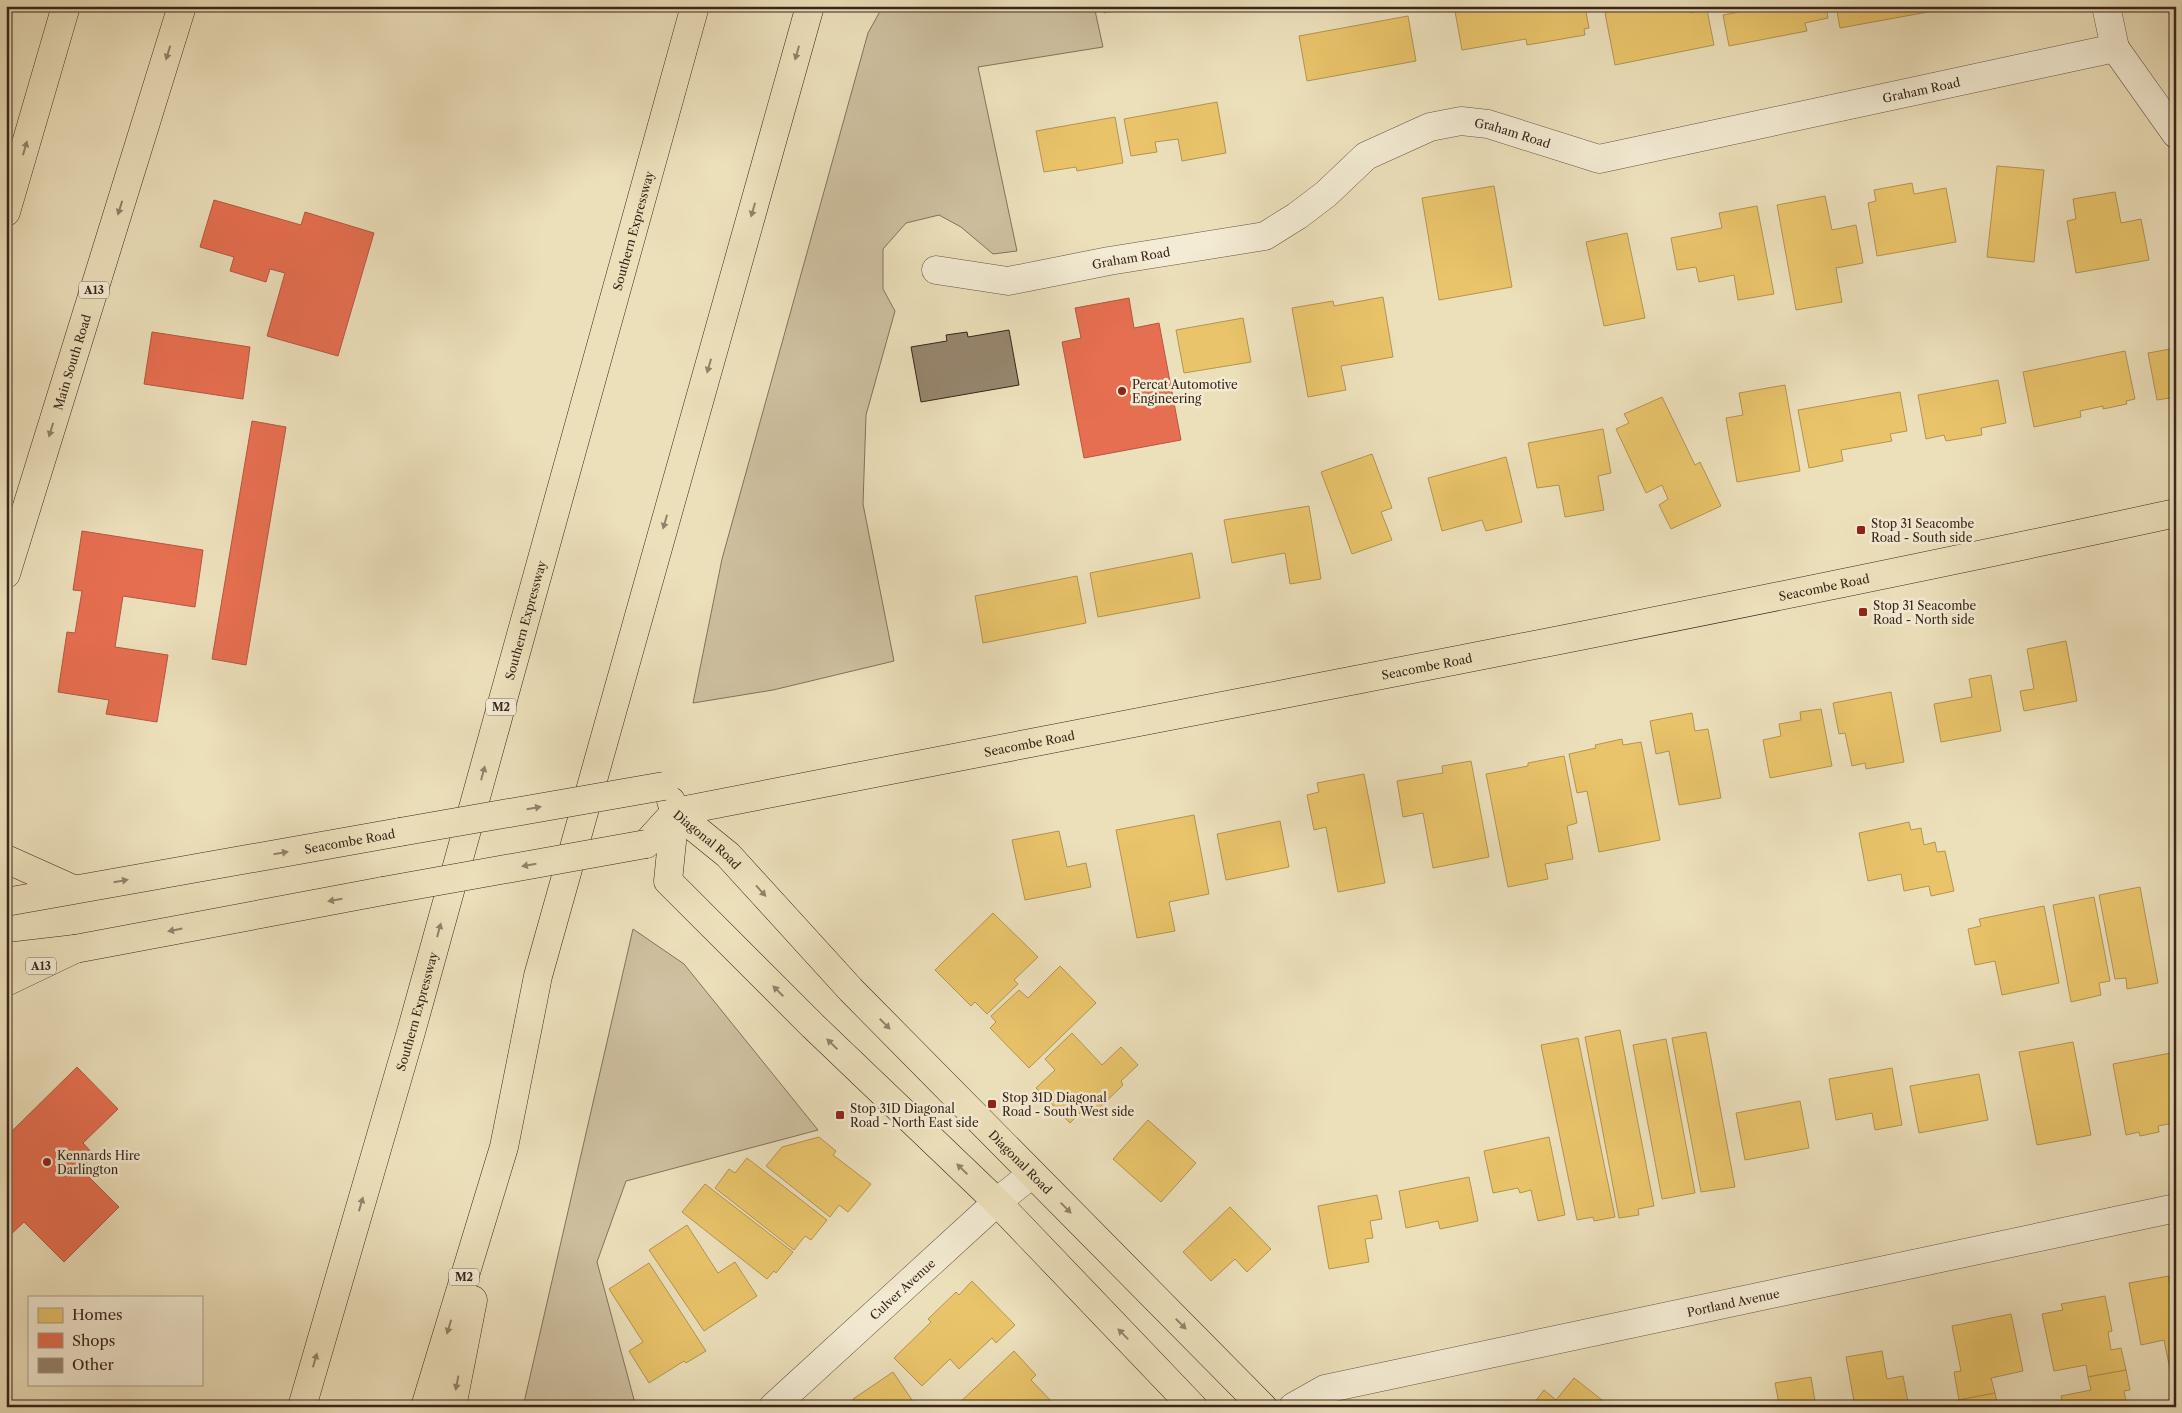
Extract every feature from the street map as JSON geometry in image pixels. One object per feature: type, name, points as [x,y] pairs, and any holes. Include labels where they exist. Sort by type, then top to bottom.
[{"type":"main road","points":[[6,212],[66,6]]},
{"type":"main road","name":"Main South Road","points":[[6,574],[182,6]]},
{"type":"main road","name":"Southern Expressway","points":[[302,1407],[409,1042],[695,6]]},
{"type":"main road","name":"M2","points":[[425,1407],[504,1146],[538,976],[810,6]]},
{"type":"main road","name":"Seacombe Road","points":[[6,902],[664,786],[675,812],[1309,691],[1982,555],[2176,513]]},
{"type":"main road","points":[[6,957],[75,949],[646,844],[675,812]]},
{"type":"main road","name":"Diagonal Road","points":[[675,812],[728,855],[851,990],[1263,1407]]},
{"type":"main road","name":"Diagonal Road","points":[[675,812],[668,881],[813,1026],[997,1202],[1193,1407]]},
{"type":"main road","points":[[6,859],[73,889]]},
{"type":"main road","name":"A13","points":[[6,982],[75,949]]},
{"type":"main road","points":[[452,1407],[504,1146]]},
{"type":"street","points":[[2106,6],[2115,48],[2176,134]]},
{"type":"street","name":"Graham Road","points":[[936,270],[1008,281],[1109,261],[1265,236],[1297,216],[1326,194],[1366,156],[1430,127],[1461,120],[1488,124],[1599,159],[2115,48]]},
{"type":"street","name":"Culver Avenue","points":[[773,1407],[997,1202],[1032,1174]]},
{"type":"street","name":"Portland Avenue","points":[[1293,1407],[1325,1388],[2176,1208]]},
{"type":"shaded area","points":[[883,6],[1094,6],[1103,47],[978,67],[1017,251],[993,254],[961,227],[939,215],[906,223],[883,249],[883,289],[895,311],[866,415],[863,504],[894,661],[773,690],[693,703],[722,559],[868,33]]},
{"type":"shaded area","points":[[633,929],[684,964],[818,1130],[626,1181],[597,1262],[636,1407],[523,1407]]},
{"type":"building: Homes","points":[[1103,6],[1139,6],[1104,13]]},
{"type":"building: Homes","points":[[1454,6],[1585,6],[1589,28],[1584,29],[1585,35],[1527,45],[1526,39],[1462,50]]},
{"type":"building: Homes","points":[[1637,6],[1689,6],[1690,13],[1707,10],[1714,45],[1615,65],[1605,13]]},
{"type":"building: Homes","points":[[1743,6],[1826,6],[1828,18],[1805,23],[1807,31],[1729,46],[1723,15],[1744,11]]},
{"type":"building: Homes","points":[[1836,6],[1939,6],[1939,10],[1840,28]]},
{"type":"building: Homes","points":[[1408,16],[1416,61],[1307,81],[1299,36]]},
{"type":"building: Homes","points":[[1217,102],[1226,153],[1182,161],[1178,139],[1155,142],[1157,152],[1131,156],[1124,119]]},
{"type":"building: Homes","points":[[1115,117],[1123,163],[1077,171],[1076,167],[1044,172],[1036,131]]},
{"type":"building: Homes","points":[[1997,166],[2044,170],[2034,262],[1987,257]]},
{"type":"building: Homes","points":[[1912,183],[1914,194],[1946,188],[1956,242],[1877,256],[1868,203],[1876,201],[1874,190]]},
{"type":"building: Homes","points":[[1494,186],[1512,287],[1439,300],[1422,198]]},
{"type":"building: Homes","points":[[2115,192],[2121,223],[2141,219],[2149,260],[2076,273],[2067,221],[2076,219],[2073,199]]},
{"type":"building: Homes","points":[[1825,196],[1832,230],[1856,225],[1863,263],[1836,268],[1842,302],[1796,310],[1777,205]]},
{"type":"building: Homes","points":[[1757,206],[1774,294],[1738,300],[1734,275],[1699,282],[1696,267],[1677,270],[1671,238],[1722,228],[1719,213]]},
{"type":"building: Homes","points":[[1627,233],[1645,318],[1604,326],[1586,242]]},
{"type":"building: Homes","points":[[1383,297],[1393,357],[1341,366],[1346,390],[1308,397],[1292,308],[1333,301],[1334,306]]},
{"type":"building: Homes","points":[[1243,318],[1251,362],[1184,373],[1176,330]]},
{"type":"building: Homes","points":[[2176,348],[2176,397],[2157,400],[2148,353]]},
{"type":"building: Homes","points":[[2125,351],[2135,399],[2126,401],[2127,404],[2103,409],[2103,406],[2080,411],[2081,417],[2034,427],[2023,372]]},
{"type":"building: Homes","points":[[1998,380],[2006,423],[1981,428],[1982,435],[1946,441],[1944,435],[1926,439],[1918,395]]},
{"type":"building: Homes","points":[[1785,385],[1800,471],[1737,482],[1726,418],[1743,415],[1739,393]]},
{"type":"building: Homes","points":[[1900,392],[1907,431],[1890,434],[1892,441],[1841,450],[1843,461],[1809,468],[1798,410]]},
{"type":"building: Homes","points":[[1662,397],[1695,465],[1700,462],[1721,506],[1671,529],[1659,505],[1668,499],[1662,485],[1646,493],[1616,429],[1629,423],[1624,414]]},
{"type":"building: Homes","points":[[1603,429],[1611,473],[1598,476],[1604,510],[1565,517],[1559,485],[1537,488],[1528,443]]},
{"type":"building: Homes","points":[[1372,454],[1392,508],[1381,512],[1392,540],[1352,554],[1321,472]]},
{"type":"building: Homes","points":[[1506,457],[1522,522],[1486,531],[1482,520],[1442,531],[1428,478]]},
{"type":"building: Homes","points":[[1309,506],[1321,579],[1290,584],[1285,553],[1232,563],[1224,520]]},
{"type":"building: Homes","points":[[1192,553],[1200,598],[1098,617],[1090,573]]},
{"type":"building: Homes","points":[[1077,576],[1086,623],[983,643],[975,596]]},
{"type":"building: Homes","points":[[2066,641],[2077,701],[2024,711],[2020,691],[2034,689],[2027,649]]},
{"type":"building: Homes","points":[[1991,675],[2001,731],[1941,742],[1934,704],[1972,697],[1969,679]]},
{"type":"building: Homes","points":[[1891,692],[1904,762],[1866,769],[1865,763],[1852,766],[1845,733],[1839,734],[1833,703]]},
{"type":"building: Homes","points":[[1821,709],[1832,766],[1770,778],[1763,740],[1781,736],[1779,724],[1801,720],[1800,712]]},
{"type":"building: Homes","points":[[1692,713],[1695,731],[1708,729],[1721,798],[1679,805],[1669,751],[1656,754],[1650,721]]},
{"type":"building: Homes","points":[[1622,739],[1623,745],[1641,742],[1660,840],[1599,852],[1587,791],[1577,793],[1569,754],[1596,748],[1595,745]]},
{"type":"building: Homes","points":[[1564,756],[1577,823],[1567,826],[1573,859],[1545,864],[1548,879],[1508,887],[1486,774],[1528,766],[1528,763]]},
{"type":"building: Homes","points":[[1471,761],[1489,857],[1433,868],[1423,813],[1403,817],[1397,781],[1443,773],[1442,766]]},
{"type":"building: Homes","points":[[1364,774],[1385,883],[1338,892],[1326,827],[1314,830],[1307,795],[1319,792],[1317,783]]},
{"type":"building: Homes","points":[[1194,815],[1209,894],[1169,902],[1175,931],[1137,938],[1116,830]]},
{"type":"building: Homes","points":[[1280,821],[1289,867],[1226,880],[1217,834]]},
{"type":"building: Homes","points":[[1909,822],[1911,830],[1921,828],[1924,845],[1935,842],[1937,852],[1945,851],[1954,891],[1931,896],[1929,886],[1904,891],[1901,874],[1868,881],[1859,833]]},
{"type":"building: Homes","points":[[1059,831],[1067,867],[1086,863],[1091,887],[1025,900],[1012,840]]},
{"type":"building: Homes","points":[[2140,887],[2158,983],[2127,989],[2126,978],[2115,979],[2099,895]]},
{"type":"building: Homes","points":[[2094,897],[2110,981],[2099,983],[2101,995],[2071,1002],[2053,905]]},
{"type":"building: Homes","points":[[2044,906],[2059,983],[2002,995],[1995,961],[1975,965],[1968,929],[1981,926],[1979,919]]},
{"type":"building: Homes","points":[[993,913],[1038,957],[1014,980],[1018,984],[987,1014],[975,1002],[971,1006],[935,970]]},
{"type":"building: Homes","points":[[1060,966],[1096,1003],[1029,1068],[990,1028],[996,1022],[991,1016],[1019,990],[1028,998]]},
{"type":"building: Homes","points":[[1620,1030],[1654,1206],[1638,1209],[1639,1215],[1619,1218],[1585,1037]]},
{"type":"building: Homes","points":[[1706,1032],[1735,1187],[1701,1192],[1672,1038]]},
{"type":"building: Homes","points":[[1072,1033],[1102,1065],[1121,1047],[1138,1065],[1121,1081],[1123,1085],[1098,1109],[1091,1102],[1070,1123],[1036,1088],[1055,1070],[1045,1059]]},
{"type":"building: Homes","points":[[1578,1038],[1615,1217],[1594,1221],[1593,1217],[1577,1220],[1541,1045]]},
{"type":"building: Homes","points":[[1666,1039],[1695,1193],[1662,1199],[1633,1045]]},
{"type":"building: Homes","points":[[2073,1042],[2091,1135],[2037,1145],[2019,1052]]},
{"type":"building: Homes","points":[[2176,1052],[2176,1116],[2171,1117],[2173,1123],[2158,1126],[2159,1132],[2140,1136],[2139,1132],[2126,1135],[2113,1064]]},
{"type":"building: Homes","points":[[1892,1068],[1902,1125],[1875,1130],[1872,1113],[1836,1120],[1829,1079]]},
{"type":"building: Homes","points":[[1979,1074],[1988,1120],[1919,1133],[1910,1086]]},
{"type":"building: Homes","points":[[1800,1101],[1809,1148],[1745,1160],[1736,1113]]},
{"type":"building: Homes","points":[[1148,1120],[1196,1163],[1161,1202],[1113,1159]]},
{"type":"building: Homes","points":[[819,1137],[836,1151],[833,1155],[871,1184],[848,1212],[839,1205],[830,1217],[766,1166],[782,1147]]},
{"type":"building: Homes","points":[[1549,1137],[1565,1215],[1538,1221],[1531,1190],[1520,1193],[1518,1188],[1493,1193],[1484,1151]]},
{"type":"building: Homes","points":[[747,1158],[827,1220],[811,1240],[805,1236],[794,1250],[715,1188],[729,1169],[735,1173]]},
{"type":"building: Homes","points":[[1469,1177],[1478,1221],[1440,1229],[1438,1221],[1406,1228],[1399,1191]]},
{"type":"building: Homes","points":[[705,1184],[793,1252],[776,1273],[774,1271],[767,1279],[682,1212]]},
{"type":"building: Homes","points":[[1377,1195],[1382,1219],[1370,1221],[1373,1238],[1365,1239],[1369,1262],[1329,1269],[1318,1206]]},
{"type":"building: Homes","points":[[1230,1207],[1271,1249],[1247,1272],[1235,1259],[1211,1281],[1183,1252]]},
{"type":"building: Homes","points":[[687,1225],[718,1273],[735,1262],[757,1296],[704,1331],[649,1250]]},
{"type":"building: Homes","points":[[649,1263],[706,1351],[686,1363],[684,1361],[649,1383],[629,1351],[643,1342],[609,1289]]},
{"type":"building: Homes","points":[[2169,1276],[2169,1282],[2176,1280],[2176,1379],[2172,1379],[2164,1340],[2141,1345],[2129,1283]]},
{"type":"building: Homes","points":[[972,1281],[1015,1325],[996,1343],[992,1338],[959,1369],[950,1359],[922,1386],[894,1358],[931,1322],[928,1319],[956,1292],[959,1295]]},
{"type":"building: Homes","points":[[2105,1296],[2112,1331],[2108,1332],[2111,1350],[2121,1348],[2126,1370],[2088,1377],[2086,1365],[2054,1371],[2042,1314],[2063,1310],[2061,1304]]},
{"type":"building: Homes","points":[[2011,1314],[2023,1371],[1991,1378],[1995,1393],[1959,1400],[1954,1372],[1961,1371],[1952,1326]]},
{"type":"building: Homes","points":[[1014,1351],[1036,1375],[1031,1380],[1053,1403],[1049,1407],[955,1407]]},
{"type":"building: Homes","points":[[1882,1351],[1887,1379],[1903,1376],[1909,1407],[1855,1407],[1846,1357]]},
{"type":"building: Homes","points":[[2126,1370],[2130,1390],[2124,1391],[2127,1407],[2063,1407],[2061,1396],[2091,1390],[2088,1377]]},
{"type":"building: Homes","points":[[893,1372],[914,1403],[909,1407],[859,1407],[853,1399]]},
{"type":"building: Homes","points":[[1811,1377],[1816,1407],[1765,1407],[1779,1404],[1775,1383]]},
{"type":"building: Homes","points":[[1574,1378],[1607,1404],[1604,1407],[1531,1407],[1544,1390],[1556,1400]]},
{"type":"building: Homes","points":[[1995,1393],[1998,1407],[1960,1407],[1959,1400]]},
{"type":"building: Shops","points":[[214,200],[301,225],[305,212],[374,233],[338,356],[267,336],[285,273],[270,269],[266,282],[230,271],[234,257],[200,247]]},
{"type":"building: Shops","name":"Percat Automotive Engineering","points":[[1129,298],[1134,328],[1159,323],[1181,440],[1084,458],[1062,342],[1081,338],[1075,308]]},
{"type":"building: Shops","points":[[152,332],[250,347],[243,399],[144,384]]},
{"type":"building: Shops","points":[[252,421],[286,427],[246,665],[212,659]]},
{"type":"building: Shops","points":[[82,531],[203,550],[195,607],[123,596],[115,647],[168,655],[157,722],[106,714],[109,700],[58,692],[67,632],[75,633],[82,591],[73,590]]},
{"type":"building: Shops","name":"Kennards Hire Darlington","points":[[77,1067],[118,1109],[83,1143],[94,1155],[81,1169],[119,1207],[64,1262],[24,1222],[6,1239],[6,1137]]},
{"type":"building: Other","points":[[1009,330],[1019,385],[921,402],[911,347],[947,341],[946,335],[967,332],[968,337]]},
{"type":"place","name":"Percat Automotive Engineering","points":[[1122,391]]},
{"type":"place","name":"Stop 31 Seacombe Road - South side","points":[[1861,530]]},
{"type":"place","name":"Stop 31 Seacombe Road - North side","points":[[1863,612]]},
{"type":"place","name":"Stop 31D Diagonal Road - South West side","points":[[992,1104]]},
{"type":"place","name":"Stop 31D Diagonal Road - North East side","points":[[840,1115]]},
{"type":"place","name":"Kennards Hire Darlington","points":[[47,1162]]}]
